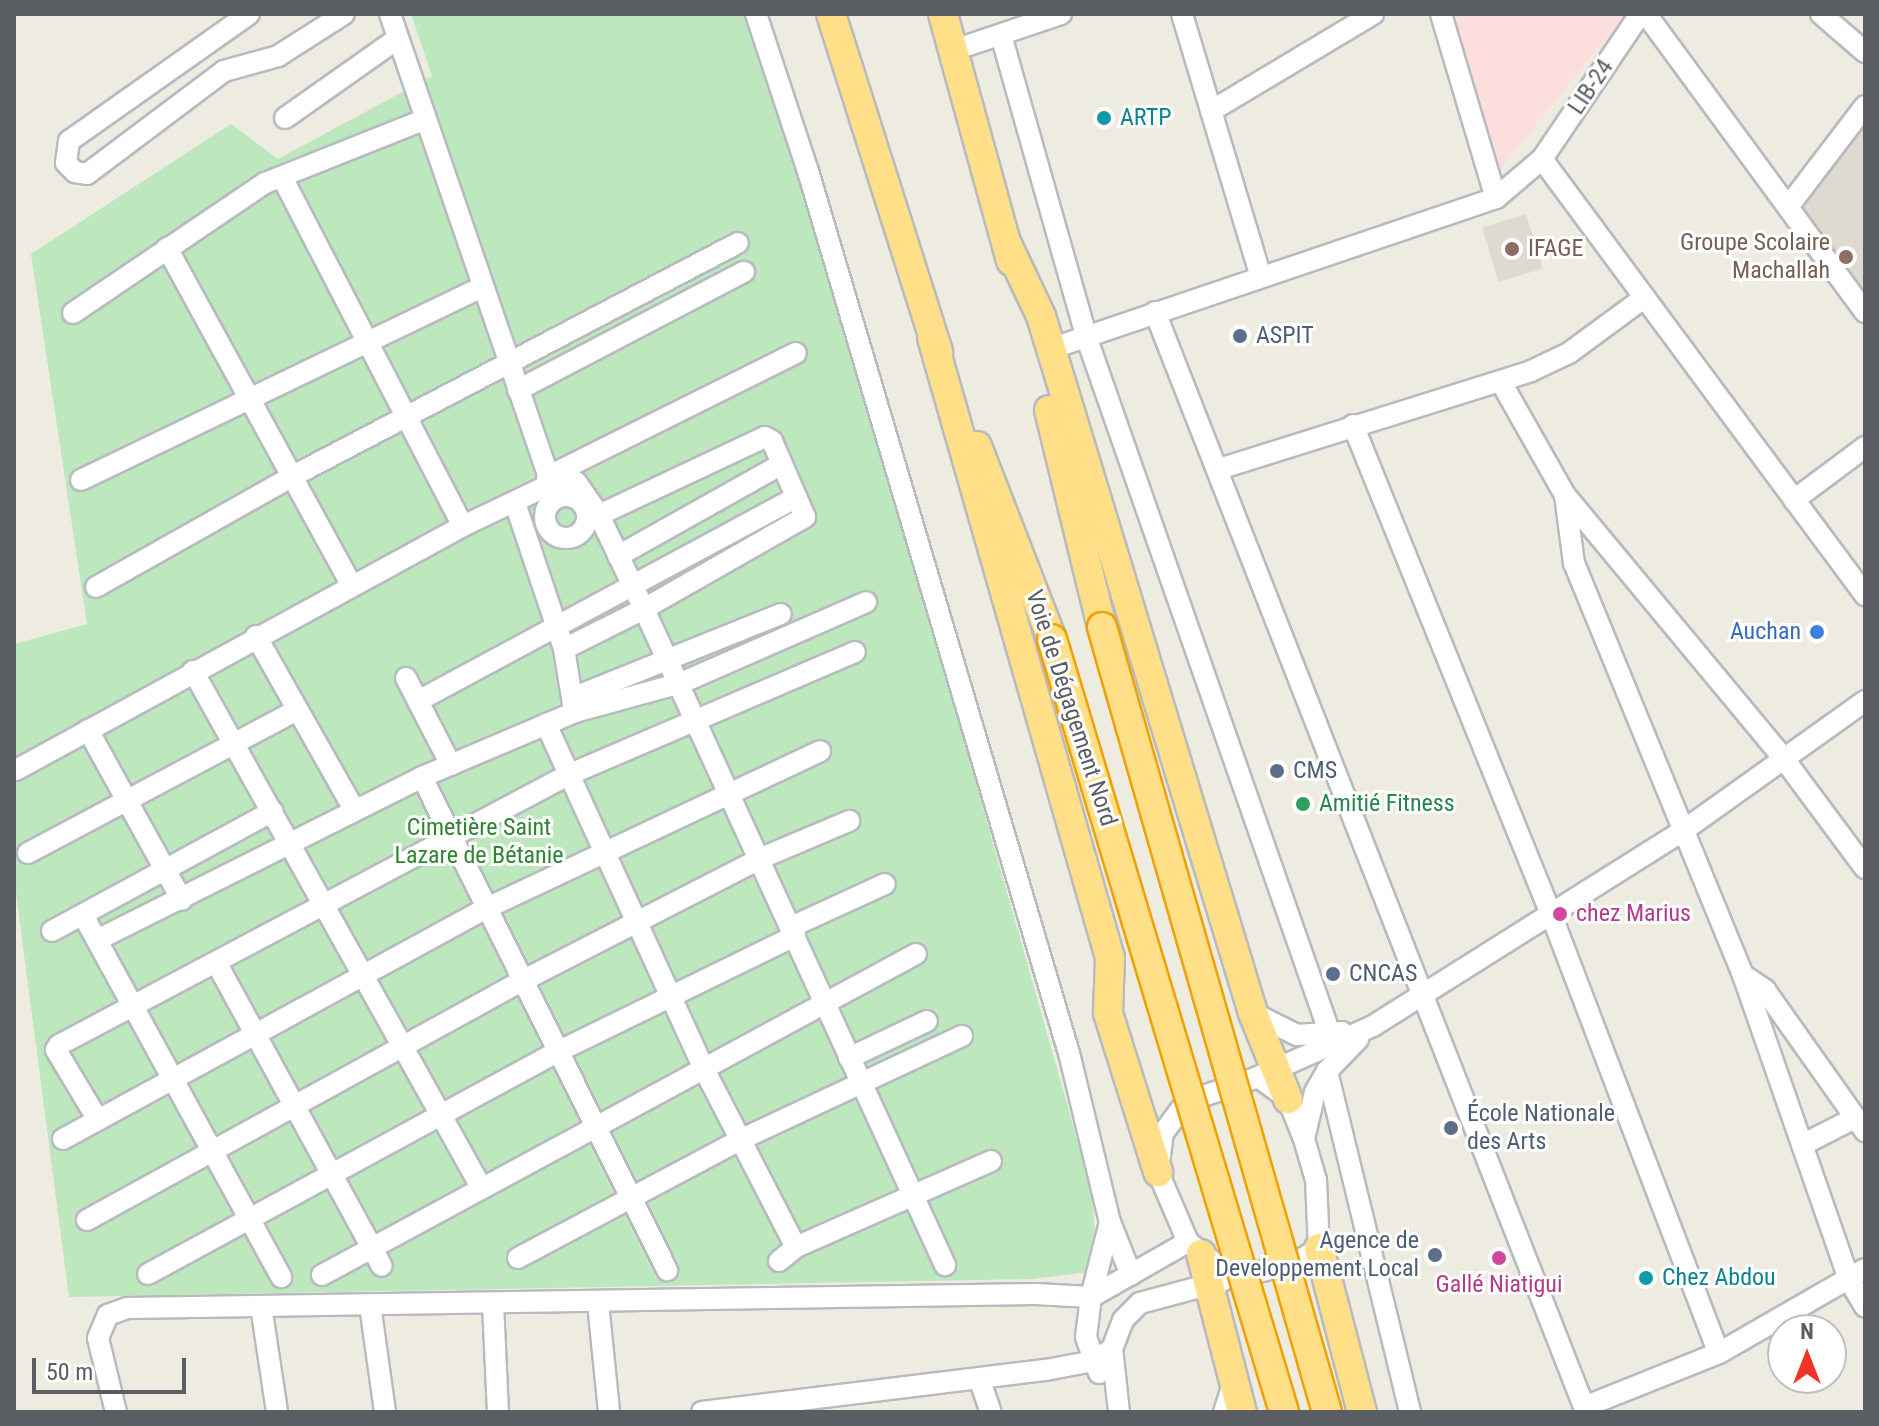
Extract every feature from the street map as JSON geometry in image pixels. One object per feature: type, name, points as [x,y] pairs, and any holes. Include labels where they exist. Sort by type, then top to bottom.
[{"type":"highway","name":"Voie de Dégagement Nord","points":[[831,14],[932,338],[1052,639],[1284,1412]]},
{"type":"highway","name":"Voie de Dégagement Nord","points":[[943,14],[1006,242],[1102,627],[1327,1412]]},
{"type":"highway","points":[[1006,242],[1050,349],[1253,1013],[1268,1073],[1288,1099]]},
{"type":"highway","points":[[932,338],[1110,958],[1108,1013],[1158,1172]]},
{"type":"highway","points":[[1194,1248],[1220,1281],[1234,1381],[1242,1412]]},
{"type":"highway","points":[[1319,1248],[1362,1412]]},
{"type":"street","points":[[249,14],[69,141],[66,163],[87,174],[224,71],[278,56],[344,14]]},
{"type":"street","points":[[390,14],[423,120],[551,486]]},
{"type":"street","points":[[756,14],[812,186],[1069,1053],[1110,1222],[1131,1275]]},
{"type":"street","points":[[954,50],[1061,14]]},
{"type":"street","points":[[1182,14],[1261,277]]},
{"type":"street","points":[[1211,111],[1373,14]]},
{"type":"street","points":[[1050,349],[1496,198],[1441,14]]},
{"type":"street","points":[[1643,14],[1865,312]]},
{"type":"street","name":"LIB-24","points":[[1496,198],[1542,159],[1643,14]]},
{"type":"street","points":[[1821,14],[1865,52]]},
{"type":"street","points":[[1001,35],[1086,336],[1330,1034]]},
{"type":"street","points":[[285,118],[397,39]]},
{"type":"street","points":[[1788,207],[1865,106]]},
{"type":"street","points":[[73,313],[265,183],[283,179],[423,120]]},
{"type":"street","points":[[1542,159],[1865,595]]},
{"type":"street","points":[[283,179],[463,526]]},
{"type":"street","points":[[96,587],[293,476],[406,420],[738,243]]},
{"type":"street","points":[[167,248],[352,586]]},
{"type":"street","points":[[518,390],[744,272]]},
{"type":"street","points":[[81,480],[482,287]]},
{"type":"street","points":[[1219,469],[1353,425],[1501,382],[1569,353],[1644,298]]},
{"type":"street","points":[[1155,312],[1425,993],[1585,1410],[1719,1353],[1857,1274]]},
{"type":"street","points":[[16,770],[256,636],[463,526],[551,486],[796,353]]},
{"type":"street","points":[[1501,382],[1565,495],[1784,759],[1865,868]]},
{"type":"street","points":[[1353,425],[1551,914],[1719,1353]]},
{"type":"street","points":[[564,649],[644,609],[805,517],[782,464],[765,437],[599,515]]},
{"type":"street","points":[[1794,500],[1865,447]]},
{"type":"street","points":[[618,556],[782,464]]},
{"type":"street","points":[[551,486],[576,482],[599,515],[681,683],[728,793],[945,1265]]},
{"type":"street","points":[[1565,495],[1574,563],[1743,975],[1802,1145],[1857,1274],[1865,1307]]},
{"type":"street","points":[[418,701],[797,497]]},
{"type":"street","points":[[515,503],[557,625],[574,705]]},
{"type":"street","points":[[574,705],[681,683],[866,602]]},
{"type":"street","points":[[97,940],[182,900],[354,809],[546,724],[574,705],[670,660],[781,614]]},
{"type":"street","points":[[256,636],[354,809]]},
{"type":"street","points":[[98,1120],[56,1050],[453,833],[568,775],[855,652]]},
{"type":"street","points":[[193,671],[236,740],[481,1187]]},
{"type":"street","points":[[406,678],[451,765]]},
{"type":"street","points":[[116,1412],[98,1338],[108,1315],[127,1308],[1035,1294],[1091,1297],[1131,1275],[1194,1248],[1158,1172],[1163,1133],[1186,1102],[1268,1073],[1373,1026],[1684,830],[1865,701]]},
{"type":"street","points":[[28,853],[297,710]]},
{"type":"street","points":[[546,724],[704,1069],[796,1247]]},
{"type":"street","points":[[88,730],[182,900]]},
{"type":"street","points":[[63,1139],[489,907],[820,751]]},
{"type":"street","points":[[422,777],[489,907],[591,1126],[667,1270]]},
{"type":"street","points":[[52,931],[273,811]]},
{"type":"street","points":[[87,1220],[294,1103],[524,980],[759,859],[849,821]]},
{"type":"street","points":[[148,1274],[333,1177],[557,1052],[885,884]]},
{"type":"street","points":[[83,915],[281,1277]]},
{"type":"street","points":[[322,1275],[591,1126],[825,1006],[916,954]]},
{"type":"street","points":[[216,962],[257,1032],[382,1266]]},
{"type":"street","points":[[1743,975],[1765,990],[1860,1124],[1802,1145]]},
{"type":"street","points":[[1253,1013],[1297,1035],[1330,1034],[1373,1026]]},
{"type":"street","points":[[849,1058],[927,1021]]},
{"type":"street","points":[[1304,1139],[1315,1092],[1327,1071],[1373,1026]]},
{"type":"street","points":[[518,1258],[632,1201],[742,1139],[859,1081],[962,1036]]},
{"type":"street","points":[[1327,1071],[1410,1412]]},
{"type":"street","points":[[1116,1402],[1112,1349],[1123,1320],[1140,1303],[1296,1263],[1319,1248],[1316,1180],[1288,1099]]},
{"type":"street","points":[[779,1261],[796,1247],[911,1193],[991,1161]]},
{"type":"street","points":[[1110,1222],[1085,1321],[1093,1361],[1116,1402]]},
{"type":"street","points":[[493,1303],[498,1412]]},
{"type":"street","points":[[598,1303],[609,1412]]},
{"type":"street","points":[[370,1305],[385,1412]]},
{"type":"street","points":[[261,1306],[277,1412]]},
{"type":"street","points":[[702,1412],[1093,1361],[1112,1349]]},
{"type":"street","points":[[979,1378],[991,1412]]},
{"type":"street","points":[[1224,1412],[1234,1381]]},
{"type":"shaded area","points":[[1449,14],[1626,14],[1497,173]]},
{"type":"shaded area","name":"Groupe Scolaire Machallah","points":[[1865,123],[1865,306],[1791,208]]},
{"type":"shaded area","name":"IFAGE","points":[[1526,214],[1543,269],[1499,282],[1482,227]]},
{"type":"green space","name":"Cimetière Saint Lazare de Bétanie","points":[[411,14],[747,14],[802,170],[1092,1192],[1096,1250],[1088,1272],[1032,1279],[69,1297],[14,878],[14,644],[87,624],[31,254],[231,124],[278,159],[432,76]]},
{"type":"place","name":"ARTP","points":[[1104,118]]},
{"type":"place","name":"IFAGE","points":[[1512,249]]},
{"type":"place","name":"Groupe Scolaire Machallah","points":[[1846,257]]},
{"type":"place","name":"ASPIT","points":[[1240,336]]},
{"type":"place","name":"Auchan","points":[[1817,632]]},
{"type":"place","name":"CMS","points":[[1277,771]]},
{"type":"place","name":"Amitié Fitness","points":[[1303,804]]},
{"type":"place","name":"chez Marius","points":[[1560,914]]},
{"type":"place","name":"CNCAS","points":[[1333,974]]},
{"type":"place","name":"École Nationale des Arts","points":[[1451,1128]]},
{"type":"place","name":"Agence de Developpement Local","points":[[1435,1255]]},
{"type":"place","name":"Gallé Niatigui","points":[[1499,1258]]},
{"type":"place","name":"Chez Abdou","points":[[1646,1278]]}]
